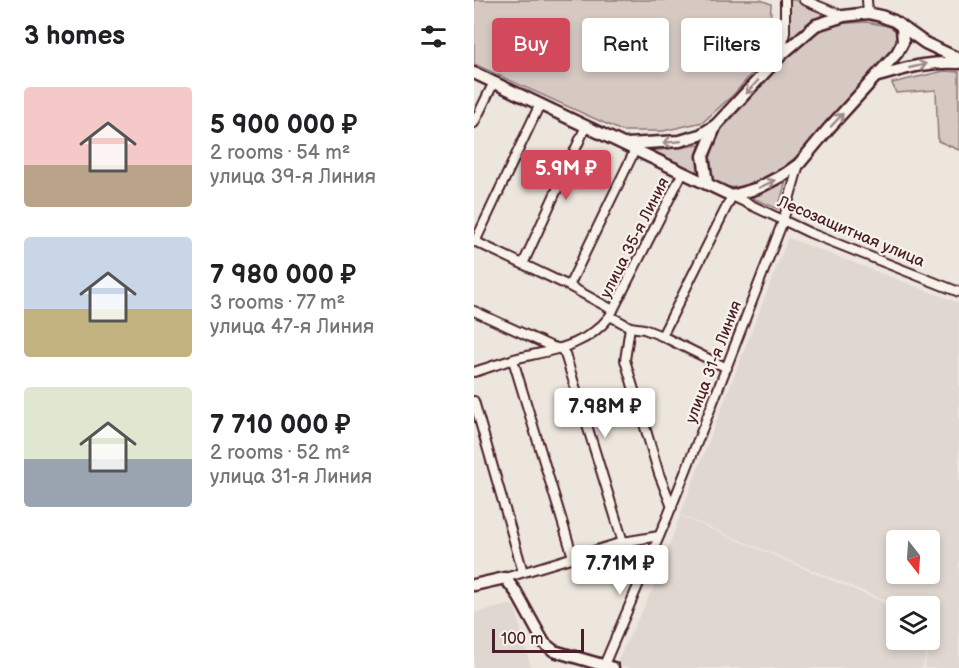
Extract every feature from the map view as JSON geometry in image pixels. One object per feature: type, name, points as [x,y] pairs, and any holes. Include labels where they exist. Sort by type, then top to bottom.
[{"type":"main road","points":[[782,54],[816,25],[843,16],[868,13],[888,19],[925,43],[959,61]]},
{"type":"main road","points":[[474,73],[732,196],[758,188],[799,164],[892,60],[902,46],[904,38],[902,28]]},
{"type":"main road","points":[[878,76],[929,63],[959,61]]},
{"type":"main road","points":[[624,144],[680,141],[700,135],[716,125],[765,72]]},
{"type":"main road","points":[[707,183],[703,156],[716,125]]},
{"type":"main road","points":[[474,584],[505,578],[516,592],[544,643],[554,651],[608,667]]},
{"type":"street","points":[[782,49],[785,32],[784,0]]},
{"type":"street","points":[[804,0],[843,16]]},
{"type":"street","points":[[867,0],[868,13]]},
{"type":"street","points":[[474,123],[494,82]]},
{"type":"street","points":[[540,104],[475,242],[569,286],[630,327],[644,329],[662,336],[727,368]]},
{"type":"street","points":[[523,264],[586,126]]},
{"type":"street","points":[[569,286],[635,150]]},
{"type":"street","name":"улица 31-я Линия","points":[[608,667],[727,368],[783,220],[799,164]]},
{"type":"street","name":"улица 35-я Линия","points":[[612,313],[683,172]]},
{"type":"street","points":[[662,336],[732,196]]},
{"type":"street","name":"Лесозащитная улица","points":[[732,196],[810,233],[959,292]]},
{"type":"street","points":[[474,311],[561,349],[565,354],[623,542]]},
{"type":"street","points":[[474,372],[561,349],[578,342],[603,325],[612,313]]},
{"type":"street","points":[[630,327],[625,360],[659,474],[672,507]]},
{"type":"street","points":[[513,360],[573,557]]},
{"type":"street","points":[[474,401],[523,572]]},
{"type":"street","points":[[505,578],[623,542],[659,536]]},
{"type":"shaded area","points":[[474,0],[761,0],[771,4],[770,18],[681,18],[681,72],[753,72],[734,94],[703,122],[663,131],[622,131],[474,64]]},
{"type":"shaded area","points":[[788,0],[795,0],[825,12],[789,43]]},
{"type":"shaded area","points":[[866,22],[893,27],[898,36],[896,45],[829,123],[782,169],[764,180],[746,186],[719,185],[711,175],[710,158],[720,131],[774,72],[782,72],[782,64],[790,55],[819,30],[833,24]]},
{"type":"shaded area","points":[[944,71],[959,72],[959,150],[938,141],[936,90],[896,93],[892,83]]},
{"type":"shaded area","points":[[699,145],[699,173],[652,151]]},
{"type":"shaded area","points":[[786,181],[778,209],[748,196]]},
{"type":"shaded area","points":[[788,238],[959,303],[959,668],[924,668],[929,650],[940,650],[940,596],[886,596],[886,601],[680,515]]},
{"type":"shaded area","points":[[680,516],[886,603],[886,650],[927,650],[922,668],[631,668],[616,664],[653,588]]},
{"type":"shaded area","points":[[509,605],[515,607],[531,668],[474,668],[474,613]]}]
